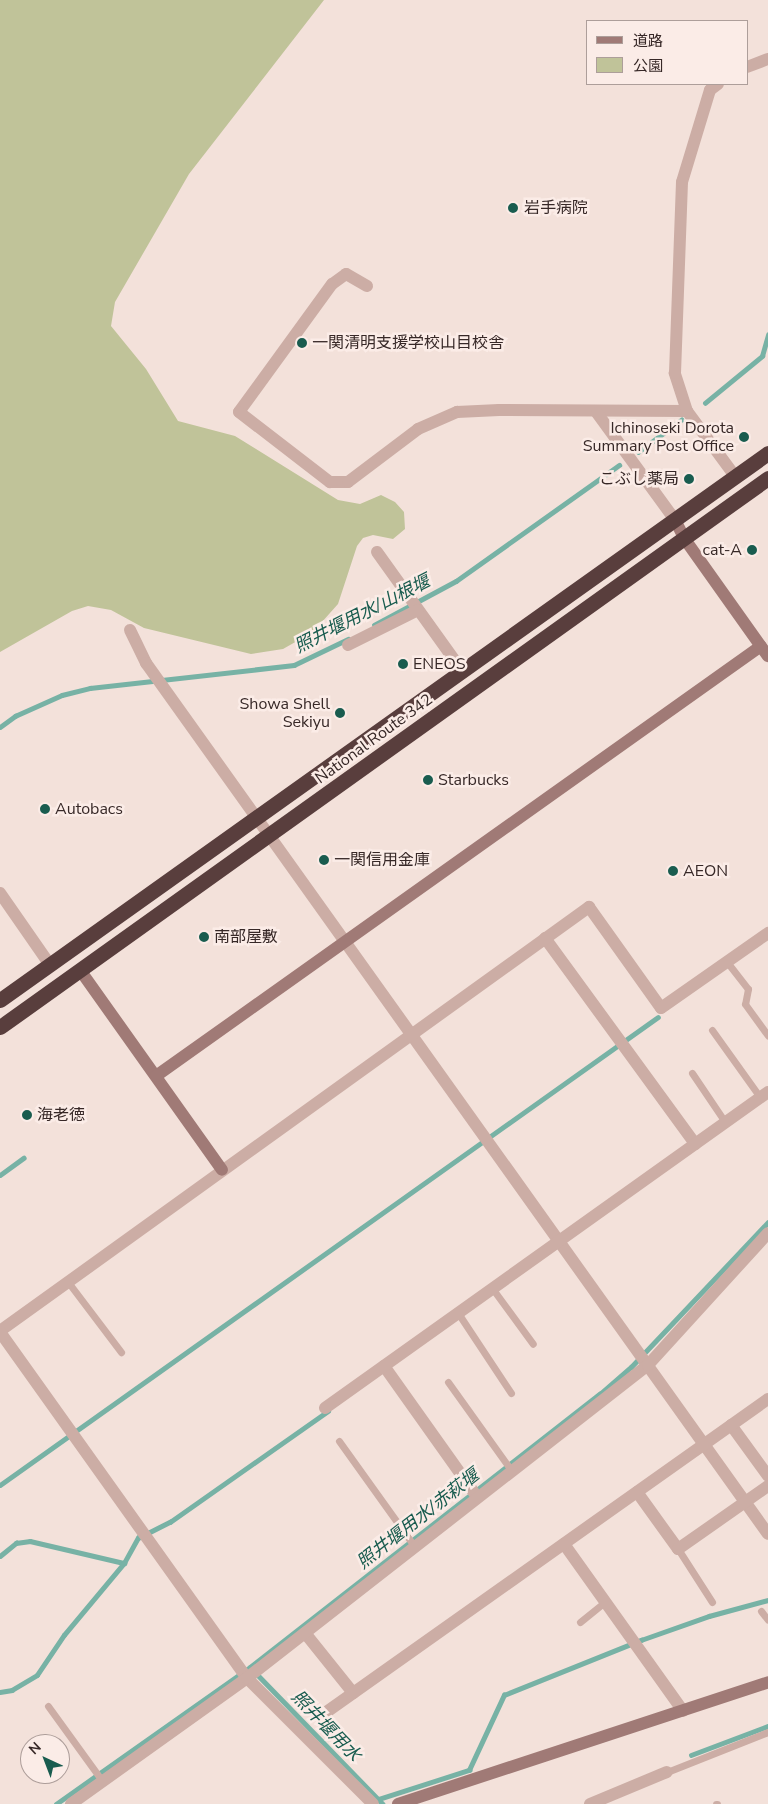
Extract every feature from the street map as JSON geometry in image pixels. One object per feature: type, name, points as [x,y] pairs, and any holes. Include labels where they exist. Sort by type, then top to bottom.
[{"type":"highway","name":"National Route 342","points":[[0,1000],[258,819],[768,453]]},
{"type":"highway","name":"National Route 342","points":[[0,1027],[270,836],[768,478]]},
{"type":"street","points":[[748,67],[768,59]]},
{"type":"street","points":[[717,85],[710,90],[682,182],[675,372],[687,411],[735,476]]},
{"type":"street","points":[[368,286],[346,274],[332,284],[239,412],[330,482],[348,482],[418,429],[457,412],[499,410],[596,413],[687,411]]},
{"type":"street","points":[[156,1076],[345,941],[764,651],[684,538],[675,520],[596,413]]},
{"type":"street","points":[[377,552],[463,672]]},
{"type":"street","points":[[348,645],[418,610]]},
{"type":"street","points":[[130,630],[146,663],[768,1534]]},
{"type":"street","points":[[0,893],[50,965]]},
{"type":"street","points":[[373,1804],[247,1678],[0,1332],[410,1034],[589,907],[661,1008],[768,933]]},
{"type":"street","points":[[545,938],[695,1144]]},
{"type":"street","points":[[80,970],[222,1170]]},
{"type":"street","points":[[325,1408],[764,1095]]},
{"type":"street","points":[[71,1804],[247,1678],[416,1547],[511,1470],[648,1365],[768,1233]]},
{"type":"street","points":[[384,1366],[477,1497]]},
{"type":"street","points":[[325,1713],[768,1399]]},
{"type":"street","points":[[731,1425],[768,1476]]},
{"type":"street","points":[[637,1492],[678,1549],[768,1486]]},
{"type":"street","points":[[564,1544],[683,1711]]},
{"type":"street","points":[[305,1633],[353,1693]]},
{"type":"street","points":[[398,1804],[547,1753],[683,1711],[768,1682]]},
{"type":"street","points":[[590,1804],[667,1772]]},
{"type":"lane","points":[[727,962],[748,989],[745,1004],[768,1036]]},
{"type":"lane","points":[[712,1030],[764,1095]]},
{"type":"lane","points":[[692,1073],[725,1122]]},
{"type":"lane","points":[[68,1282],[121,1352]]},
{"type":"lane","points":[[492,1288],[532,1344]]},
{"type":"lane","points":[[458,1313],[511,1393]]},
{"type":"lane","points":[[448,1382],[511,1470]]},
{"type":"lane","points":[[338,1441],[416,1547]]},
{"type":"lane","points":[[678,1549],[712,1602]]},
{"type":"lane","points":[[580,1622],[606,1602]]},
{"type":"lane","points":[[761,1611],[768,1620]]},
{"type":"lane","points":[[48,1706],[102,1782]]},
{"type":"lane","points":[[667,1772],[768,1732]]},
{"type":"green space","points":[[0,0],[324,0],[189,174],[115,302],[111,326],[146,369],[178,421],[235,436],[338,500],[360,504],[381,495],[395,502],[404,512],[405,529],[393,539],[373,535],[363,538],[357,546],[338,604],[313,632],[283,649],[251,654],[144,628],[111,610],[88,606],[72,611],[0,652]]},
{"type":"waterway","name":"照井堰用水/山根堰","points":[[705,403],[762,356],[768,335]]},
{"type":"waterway","name":"照井堰用水/山根堰","points":[[638,452],[681,420]]},
{"type":"waterway","name":"照井堰用水/山根堰","points":[[374,625],[456,581],[619,465]]},
{"type":"waterway","name":"照井堰用水/山根堰","points":[[0,727],[15,716],[62,695],[90,688],[294,665],[348,639]]},
{"type":"waterway","points":[[0,1485],[658,1017]]},
{"type":"waterway","points":[[0,1175],[23,1158]]},
{"type":"waterway","name":"照井堰用水/赤萩堰","points":[[56,1804],[250,1667],[600,1394],[631,1367],[768,1222]]},
{"type":"waterway","points":[[0,1692],[12,1690],[37,1675],[64,1635],[124,1563],[138,1538],[170,1522],[328,1411]]},
{"type":"waterway","points":[[0,1556],[16,1543],[30,1541],[124,1563]]},
{"type":"waterway","points":[[379,1799],[469,1770],[504,1695],[641,1640],[709,1616],[768,1600]]},
{"type":"waterway","name":"照井堰用水","points":[[256,1673],[383,1804]]},
{"type":"waterway","points":[[691,1755],[768,1726]]},
{"type":"place","name":"岩手病院","points":[[513,208]]},
{"type":"place","name":"一関清明支援学校山目校舎","points":[[302,343]]},
{"type":"place","name":"Ichinoseki Dorota Summary Post Office","points":[[744,437]]},
{"type":"place","name":"こぶし薬局","points":[[689,479]]},
{"type":"place","name":"cat-A","points":[[752,550]]},
{"type":"place","name":"ENEOS","points":[[403,664]]},
{"type":"place","name":"Showa Shell Sekiyu","points":[[340,713]]},
{"type":"place","name":"Starbucks","points":[[428,780]]},
{"type":"place","name":"Autobacs","points":[[45,809]]},
{"type":"place","name":"一関信用金庫","points":[[324,860]]},
{"type":"place","name":"AEON","points":[[673,871]]},
{"type":"place","name":"南部屋敷","points":[[204,937]]},
{"type":"place","name":"海老徳","points":[[27,1115]]}]
